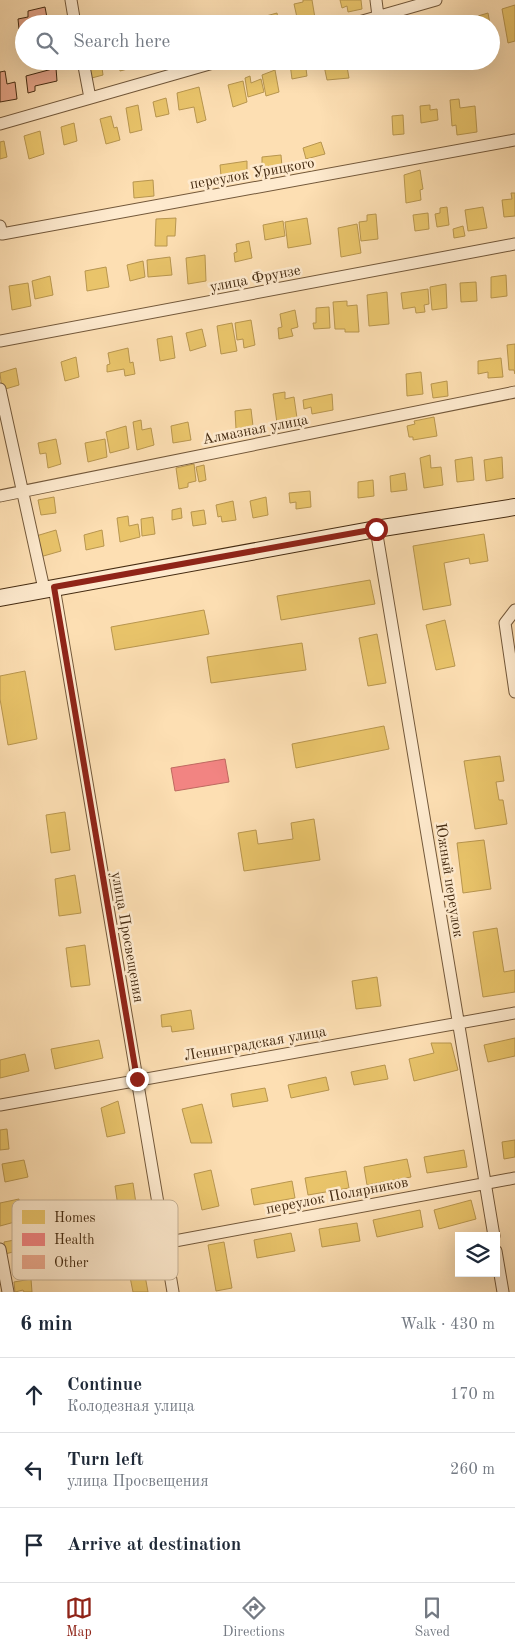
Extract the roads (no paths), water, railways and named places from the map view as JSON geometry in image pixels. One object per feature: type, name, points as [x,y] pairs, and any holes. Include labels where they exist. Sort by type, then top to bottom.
[{"type":"main road","points":[[0,598],[376,529],[515,507]]},
{"type":"street","points":[[71,0],[74,15]]},
{"type":"street","points":[[376,0],[378,15]]},
{"type":"street","points":[[382,15],[436,0]]},
{"type":"street","points":[[85,70],[90,98]]},
{"type":"street","points":[[0,124],[188,70]]},
{"type":"street","name":"переулок Урицкого","points":[[0,226],[2,234],[515,140]]},
{"type":"street","name":"улица Фрунзе","points":[[0,341],[515,244]]},
{"type":"street","name":"улица Просвещения","points":[[0,389],[22,492],[49,588],[157,1200]]},
{"type":"street","name":"Алмазная улица","points":[[0,496],[515,392]]},
{"type":"street","name":"Южный переулок","points":[[376,529],[493,1232]]},
{"type":"street","points":[[515,610],[505,623],[515,692]]},
{"type":"street","name":"Ленинградская улица","points":[[0,1105],[137,1079],[515,1013]]},
{"type":"street","name":"переулок Полярников","points":[[178,1240],[515,1178]]},
{"type":"street","points":[[0,1249],[8,1292]]},
{"type":"street","points":[[500,1274],[503,1292]]}]
